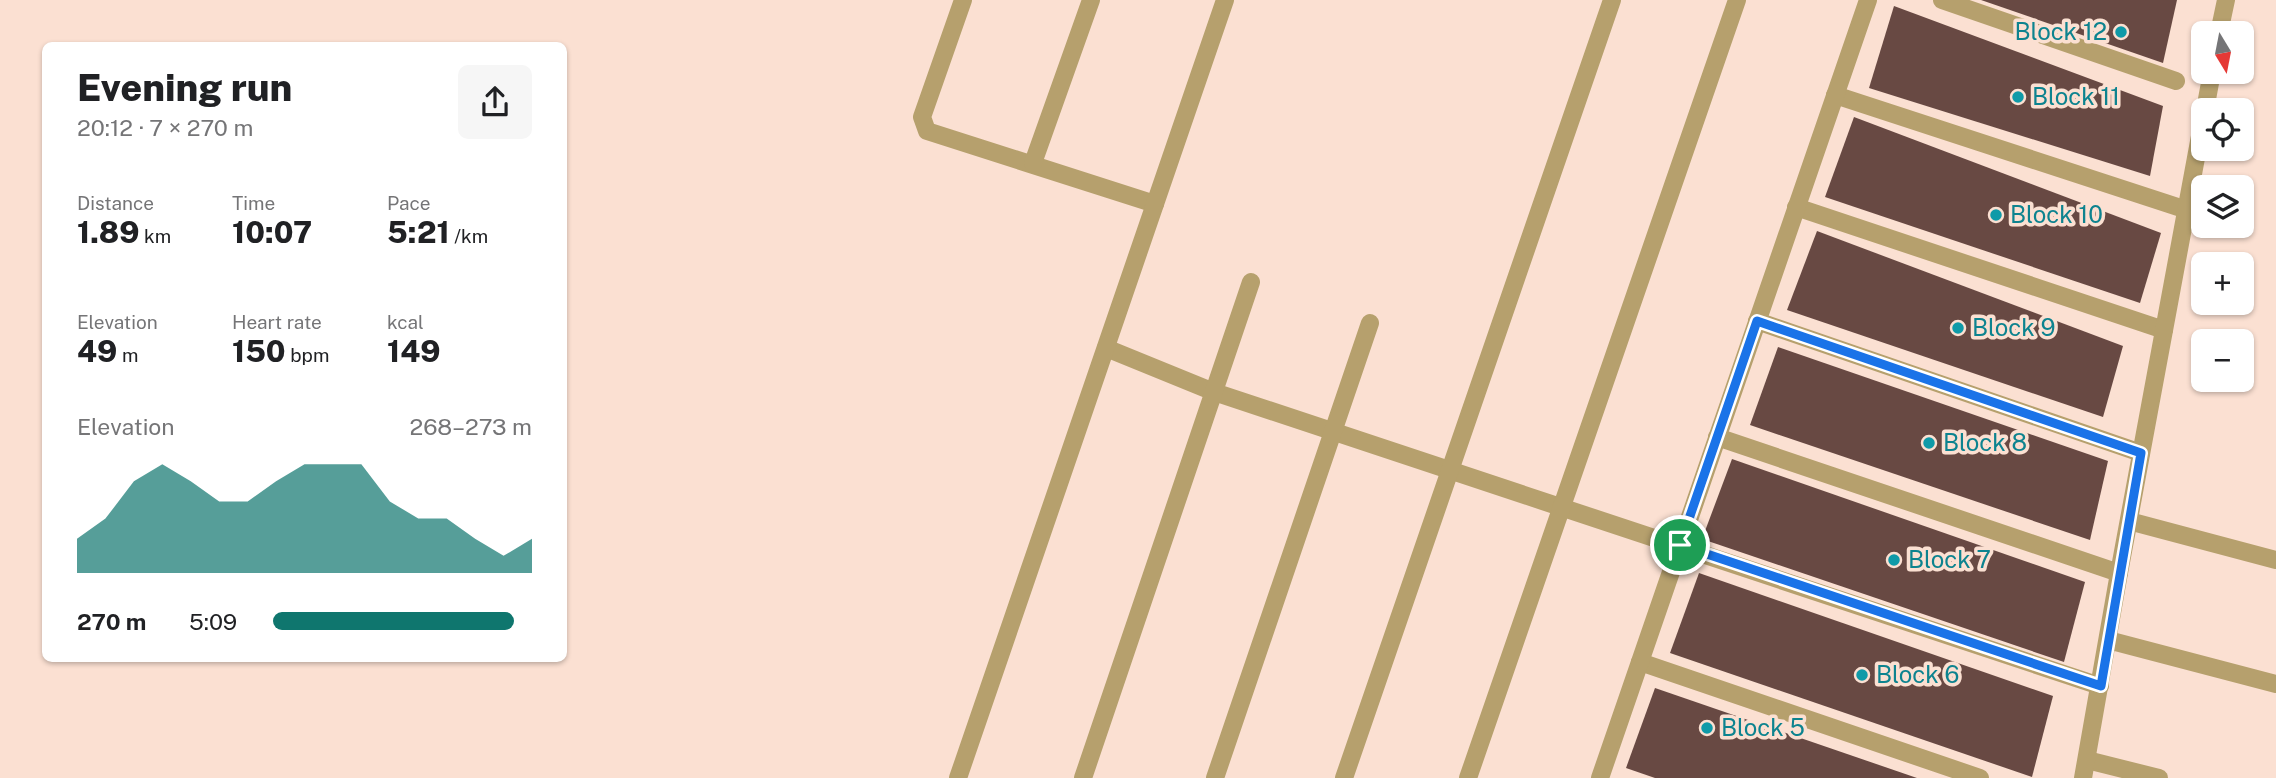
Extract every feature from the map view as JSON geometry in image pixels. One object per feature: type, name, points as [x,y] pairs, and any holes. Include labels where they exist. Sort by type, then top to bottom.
[{"type":"street","points":[[963,0],[922,117],[927,131],[1155,204]]},
{"type":"street","points":[[1033,163],[1091,0]]},
{"type":"street","points":[[958,778],[1225,0]]},
{"type":"street","points":[[1344,778],[1612,0]]},
{"type":"street","points":[[1468,778],[1737,0]]},
{"type":"street","points":[[1600,778],[1868,0]]},
{"type":"street","points":[[1942,0],[2176,81]]},
{"type":"street","points":[[2221,21],[2225,0]]},
{"type":"street","points":[[1835,95],[2187,210]]},
{"type":"street","points":[[2083,778],[2196,161]]},
{"type":"street","points":[[1796,207],[2164,330]]},
{"type":"street","points":[[1083,778],[1251,282]]},
{"type":"street","points":[[1757,321],[2141,453]]},
{"type":"street","points":[[1215,778],[1370,323]]},
{"type":"street","points":[[1106,348],[1214,391],[2101,686]]},
{"type":"street","points":[[1717,438],[2119,573]]},
{"type":"street","points":[[2129,522],[2276,560]]},
{"type":"street","points":[[2108,640],[2276,684]]},
{"type":"street","points":[[1640,662],[1980,778]]},
{"type":"street","points":[[2087,760],[2159,778]]},
{"type":"building","name":"Block 12","points":[[1981,0],[2177,0],[2163,63]]},
{"type":"building","name":"Block 11","points":[[1894,6],[2163,106],[2150,176],[1869,88]]},
{"type":"building","name":"Block 10","points":[[1854,117],[2161,233],[2140,303],[1825,197]]},
{"type":"building","name":"Block 9","points":[[1817,231],[2123,346],[2103,417],[1787,310]]},
{"type":"building","name":"Block 8","points":[[1778,347],[2108,461],[2090,540],[1750,425]]},
{"type":"building","name":"Block 7","points":[[1732,459],[2085,582],[2064,662],[1702,539]]},
{"type":"building","name":"Block 6","points":[[1699,573],[2053,696],[2032,777],[1670,653]]},
{"type":"building","name":"Block 5","points":[[1655,688],[1917,778],[1655,778],[1626,768]]},
{"type":"place","name":"Block 12","points":[[2121,32]]},
{"type":"place","name":"Block 11","points":[[2018,97]]},
{"type":"place","name":"Block 10","points":[[1996,215]]},
{"type":"place","name":"Block 9","points":[[1958,328]]},
{"type":"place","name":"Block 8","points":[[1929,443]]},
{"type":"place","name":"Block 7","points":[[1894,560]]},
{"type":"place","name":"Block 6","points":[[1862,675]]},
{"type":"place","name":"Block 5","points":[[1707,728]]},
{"type":"route","points":[[1757,321],[2141,453],[2101,686],[1680,545],[1757,321]]}]
